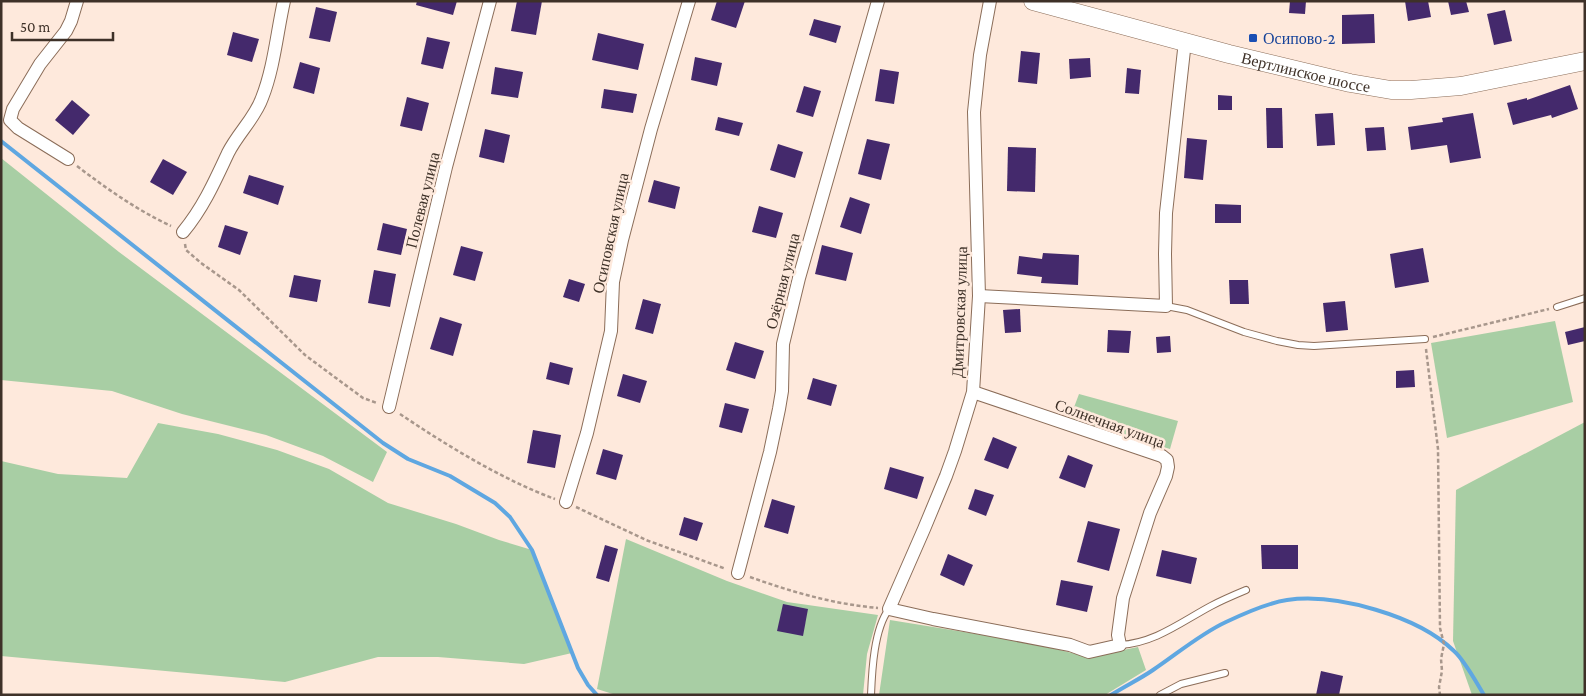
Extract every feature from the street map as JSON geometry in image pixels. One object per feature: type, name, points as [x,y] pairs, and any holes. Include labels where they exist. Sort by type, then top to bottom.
[{"type":"main road","name":"Вертлинское шоссе","points":[[1033,1],[1229,54],[1334,80],[1391,90],[1461,86],[1585,61]]},
{"type":"street","points":[[68,160],[18,128],[10,120],[13,109],[40,64],[66,31],[77,1]]},
{"type":"street","points":[[183,232],[193,220],[229,150],[255,114],[262,99],[284,1]]},
{"type":"street","name":"Полевая улица","points":[[388,407],[446,167],[490,1]]},
{"type":"street","name":"Осиповская улица","points":[[566,502],[587,433],[609,339],[613,282],[622,240],[651,129],[689,1]]},
{"type":"street","name":"Озёрная улица","points":[[738,573],[770,452],[779,410],[782,390],[783,344],[799,278],[878,1]]},
{"type":"street","name":"Дмитровская улица","points":[[889,608],[946,476],[973,392],[978,296],[974,112],[980,55],[990,1]]},
{"type":"street","points":[[978,296],[1166,306],[1164,254],[1166,213],[1185,41]]},
{"type":"street","name":"Солнечная улица","points":[[973,392],[1162,456],[1166,460],[1168,467],[1166,476],[1150,513],[1123,598],[1118,635],[1120,645]]},
{"type":"street","points":[[889,608],[1070,645],[1089,652],[1120,645]]},
{"type":"lane","points":[[1557,307],[1585,298]]},
{"type":"lane","points":[[1166,306],[1187,310],[1244,332],[1298,345],[1314,346],[1425,339]]},
{"type":"lane","points":[[1120,645],[1135,644],[1155,636],[1211,606],[1246,590]]},
{"type":"lane","points":[[871,695],[873,662],[883,617],[889,608]]},
{"type":"lane","points":[[1160,695],[1181,684],[1224,673]]},
{"type":"path","points":[[68,160],[131,205],[183,232],[186,250],[239,290],[305,355],[363,398],[388,407],[478,462],[538,493],[566,502],[646,540],[738,573],[828,601],[853,606],[889,608]]},
{"type":"path","points":[[1440,695],[1441,659],[1444,644],[1440,628],[1438,449],[1425,339],[1557,307]]},
{"type":"green space","points":[[1,158],[119,252],[387,452],[373,482],[323,456],[266,435],[182,414],[112,391],[1,380]]},
{"type":"green space","points":[[1555,321],[1573,402],[1447,438],[1431,343]]},
{"type":"green space","points":[[1079,394],[1178,421],[1170,449],[1070,418]]},
{"type":"green space","points":[[1585,422],[1585,695],[1472,695],[1453,641],[1456,490]]},
{"type":"green space","points":[[158,423],[218,434],[277,450],[329,469],[388,503],[532,550],[572,653],[524,664],[438,657],[378,657],[285,682],[1,656],[1,461],[58,474],[127,478]]},
{"type":"green space","points":[[626,539],[727,581],[787,602],[878,615],[867,654],[863,695],[616,695],[597,689]]},
{"type":"green space","points":[[890,620],[1032,643],[1088,657],[1138,647],[1146,670],[1105,695],[879,695]]},
{"type":"building","points":[[417,1],[457,1],[453,15],[416,5]]},
{"type":"building","points":[[517,1],[542,1],[536,35],[511,31]]},
{"type":"building","points":[[717,1],[745,1],[736,28],[711,20]]},
{"type":"building","points":[[1290,1],[1306,1],[1305,14],[1289,13]]},
{"type":"building","points":[[1405,1],[1428,1],[1431,17],[1408,21]]},
{"type":"building","points":[[1448,1],[1466,1],[1469,12],[1451,15]]},
{"type":"building","points":[[316,7],[337,12],[330,42],[309,38]]},
{"type":"building","points":[[1505,10],[1512,41],[1494,45],[1487,14]]},
{"type":"building","points":[[1374,14],[1375,43],[1342,44],[1342,15]]},
{"type":"building","points":[[814,19],[841,26],[836,43],[809,35]]},
{"type":"building","points":[[233,32],[259,39],[252,62],[227,55]]},
{"type":"building","points":[[598,33],[644,44],[638,70],[592,60]]},
{"type":"building","points":[[427,37],[450,42],[443,69],[421,64]]},
{"type":"building","points":[[1021,51],[1040,53],[1037,84],[1018,82]]},
{"type":"building","points":[[695,57],[722,63],[717,86],[691,80]]},
{"type":"building","points":[[1090,58],[1091,77],[1070,79],[1069,59]]},
{"type":"building","points":[[300,62],[320,68],[314,94],[293,88]]},
{"type":"building","points":[[495,67],[523,72],[518,98],[491,94]]},
{"type":"building","points":[[1127,68],[1141,70],[1139,94],[1125,93]]},
{"type":"building","points":[[880,69],[899,72],[894,104],[875,101]]},
{"type":"building","points":[[1570,85],[1578,109],[1552,118],[1551,115],[1513,125],[1507,103],[1527,98],[1527,100]]},
{"type":"building","points":[[804,86],[821,91],[813,117],[796,112]]},
{"type":"building","points":[[604,89],[637,94],[633,113],[601,108]]},
{"type":"building","points":[[1218,95],[1232,96],[1232,110],[1218,110]]},
{"type":"building","points":[[407,97],[429,103],[422,131],[400,126]]},
{"type":"building","points":[[72,100],[90,115],[73,135],[55,120]]},
{"type":"building","points":[[1266,108],[1282,108],[1283,148],[1267,148]]},
{"type":"building","points":[[1333,113],[1335,145],[1317,146],[1315,114]]},
{"type":"building","points":[[1473,113],[1481,158],[1450,163],[1447,145],[1411,150],[1408,127],[1443,122],[1442,118]]},
{"type":"building","points":[[718,117],[743,123],[739,136],[715,130]]},
{"type":"building","points":[[1384,127],[1386,150],[1367,151],[1365,128]]},
{"type":"building","points":[[485,129],[510,135],[504,163],[479,157]]},
{"type":"building","points":[[1187,138],[1207,140],[1203,180],[1184,178]]},
{"type":"building","points":[[867,139],[890,144],[881,180],[858,174]]},
{"type":"building","points":[[778,144],[803,152],[795,178],[770,170]]},
{"type":"building","points":[[1008,147],[1036,148],[1035,192],[1007,191]]},
{"type":"building","points":[[163,159],[187,172],[173,195],[150,182]]},
{"type":"building","points":[[249,175],[284,186],[278,205],[243,193]]},
{"type":"building","points":[[654,180],[680,187],[675,209],[648,202]]},
{"type":"building","points":[[850,197],[870,204],[861,234],[840,227]]},
{"type":"building","points":[[1215,204],[1241,205],[1241,223],[1215,223]]},
{"type":"building","points":[[759,206],[783,213],[776,238],[752,232]]},
{"type":"building","points":[[383,223],[407,229],[401,255],[377,250]]},
{"type":"building","points":[[225,225],[248,232],[240,255],[218,247]]},
{"type":"building","points":[[822,245],[853,253],[846,281],[815,274]]},
{"type":"building","points":[[461,246],[483,252],[475,281],[453,275]]},
{"type":"building","points":[[1423,248],[1429,282],[1395,288],[1390,254]]},
{"type":"building","points":[[1043,253],[1079,255],[1078,285],[1041,283],[1042,277],[1017,274],[1019,256],[1042,259]]},
{"type":"building","points":[[374,270],[396,274],[390,307],[368,303]]},
{"type":"building","points":[[294,275],[321,280],[317,302],[289,297]]},
{"type":"building","points":[[569,279],[585,284],[579,302],[563,297]]},
{"type":"building","points":[[1229,280],[1248,280],[1249,304],[1230,304]]},
{"type":"building","points":[[643,299],[661,304],[653,334],[635,329]]},
{"type":"building","points":[[1345,301],[1348,330],[1326,332],[1323,303]]},
{"type":"building","points":[[1020,309],[1021,332],[1005,333],[1003,310]]},
{"type":"building","points":[[440,317],[462,324],[453,356],[430,349]]},
{"type":"building","points":[[1585,327],[1585,341],[1568,345],[1565,332]]},
{"type":"building","points":[[1108,330],[1131,331],[1129,353],[1107,352]]},
{"type":"building","points":[[1170,336],[1171,352],[1157,353],[1156,337]]},
{"type":"building","points":[[735,342],[764,351],[755,379],[726,370]]},
{"type":"building","points":[[550,362],[573,368],[569,385],[546,379]]},
{"type":"building","points":[[1414,370],[1415,387],[1396,388],[1396,371]]},
{"type":"building","points":[[623,374],[647,381],[640,403],[617,396]]},
{"type":"building","points":[[813,378],[837,385],[831,406],[807,399]]},
{"type":"building","points":[[725,403],[749,409],[742,433],[719,427]]},
{"type":"building","points":[[533,430],[561,435],[555,468],[527,463]]},
{"type":"building","points":[[993,437],[1017,447],[1008,469],[984,460]]},
{"type":"building","points":[[603,449],[623,455],[616,480],[596,474]]},
{"type":"building","points":[[1068,455],[1093,465],[1085,488],[1059,478]]},
{"type":"building","points":[[890,467],[924,477],[917,499],[884,489]]},
{"type":"building","points":[[975,489],[994,495],[986,516],[968,509]]},
{"type":"building","points":[[772,499],[795,506],[788,534],[764,527]]},
{"type":"building","points":[[684,517],[703,523],[697,541],[679,535]]},
{"type":"building","points":[[1088,521],[1120,529],[1109,571],[1077,562]]},
{"type":"building","points":[[605,545],[618,549],[609,582],[596,578]]},
{"type":"building","points":[[1261,545],[1298,545],[1298,569],[1262,569]]},
{"type":"building","points":[[1162,550],[1197,558],[1191,584],[1156,576]]},
{"type":"building","points":[[948,554],[973,565],[964,586],[940,575]]},
{"type":"building","points":[[1061,580],[1093,586],[1087,612],[1056,605]]},
{"type":"building","points":[[783,604],[808,609],[803,636],[777,631]]},
{"type":"building","points":[[1321,671],[1343,676],[1339,695],[1316,695]]},
{"type":"waterway","points":[[1,141],[383,443],[408,459],[450,476],[495,503],[510,517],[532,550],[578,668],[588,685],[597,695]]},
{"type":"waterway","points":[[1111,695],[1226,622],[1272,603],[1307,599],[1352,604],[1376,610],[1420,627],[1439,638],[1458,655],[1484,695]]},
{"type":"place","name":"Осипово-2","points":[[1253,38]]}]
